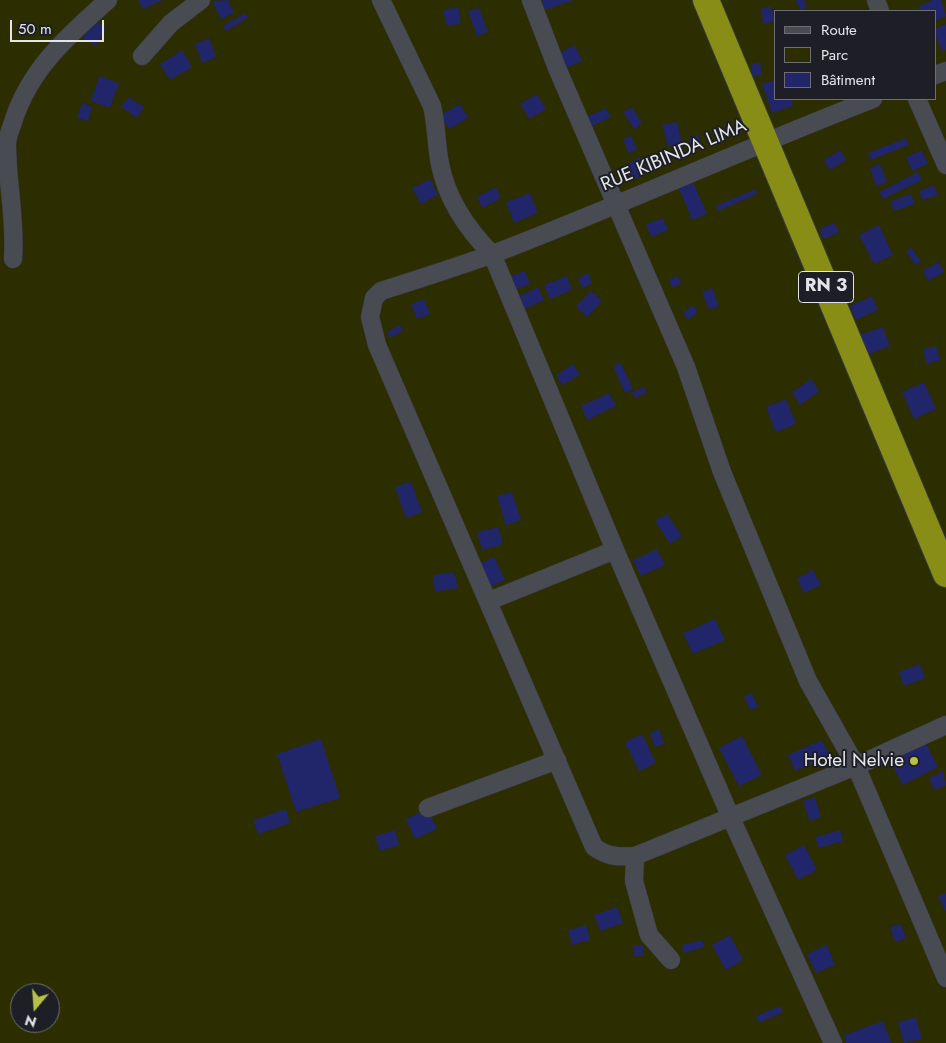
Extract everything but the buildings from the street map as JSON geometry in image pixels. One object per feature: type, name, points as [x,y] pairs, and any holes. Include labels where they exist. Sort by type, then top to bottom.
[{"type":"highway","name":"RN 3","points":[[706,0],[946,574]]},
{"type":"street","points":[[13,259],[15,236],[7,142],[18,108],[34,76],[56,47],[108,0]]},
{"type":"street","points":[[142,56],[171,23],[201,0]]},
{"type":"street","points":[[381,0],[432,106],[436,123],[440,166],[451,196],[462,219],[492,254],[615,550],[833,1043]]},
{"type":"street","points":[[532,0],[557,68],[686,367],[722,472],[808,681],[856,766],[946,978]]},
{"type":"street","name":"RUE KIBINDA LIMA","points":[[635,856],[616,857],[604,854],[594,847],[489,601],[399,400],[377,345],[370,317],[374,298],[381,291],[492,254],[615,205],[765,140],[870,100]]},
{"type":"street","points":[[917,100],[946,165]]},
{"type":"street","points":[[489,601],[615,550]]},
{"type":"street","points":[[671,960],[649,935],[634,881],[635,856],[856,766],[946,725]]},
{"type":"street","points":[[428,808],[557,760]]},
{"type":"green space","points":[[0,0],[946,0],[946,1043],[0,1043]]},
{"type":"place","name":"Hotel Nelvie","points":[[914,761]]}]
